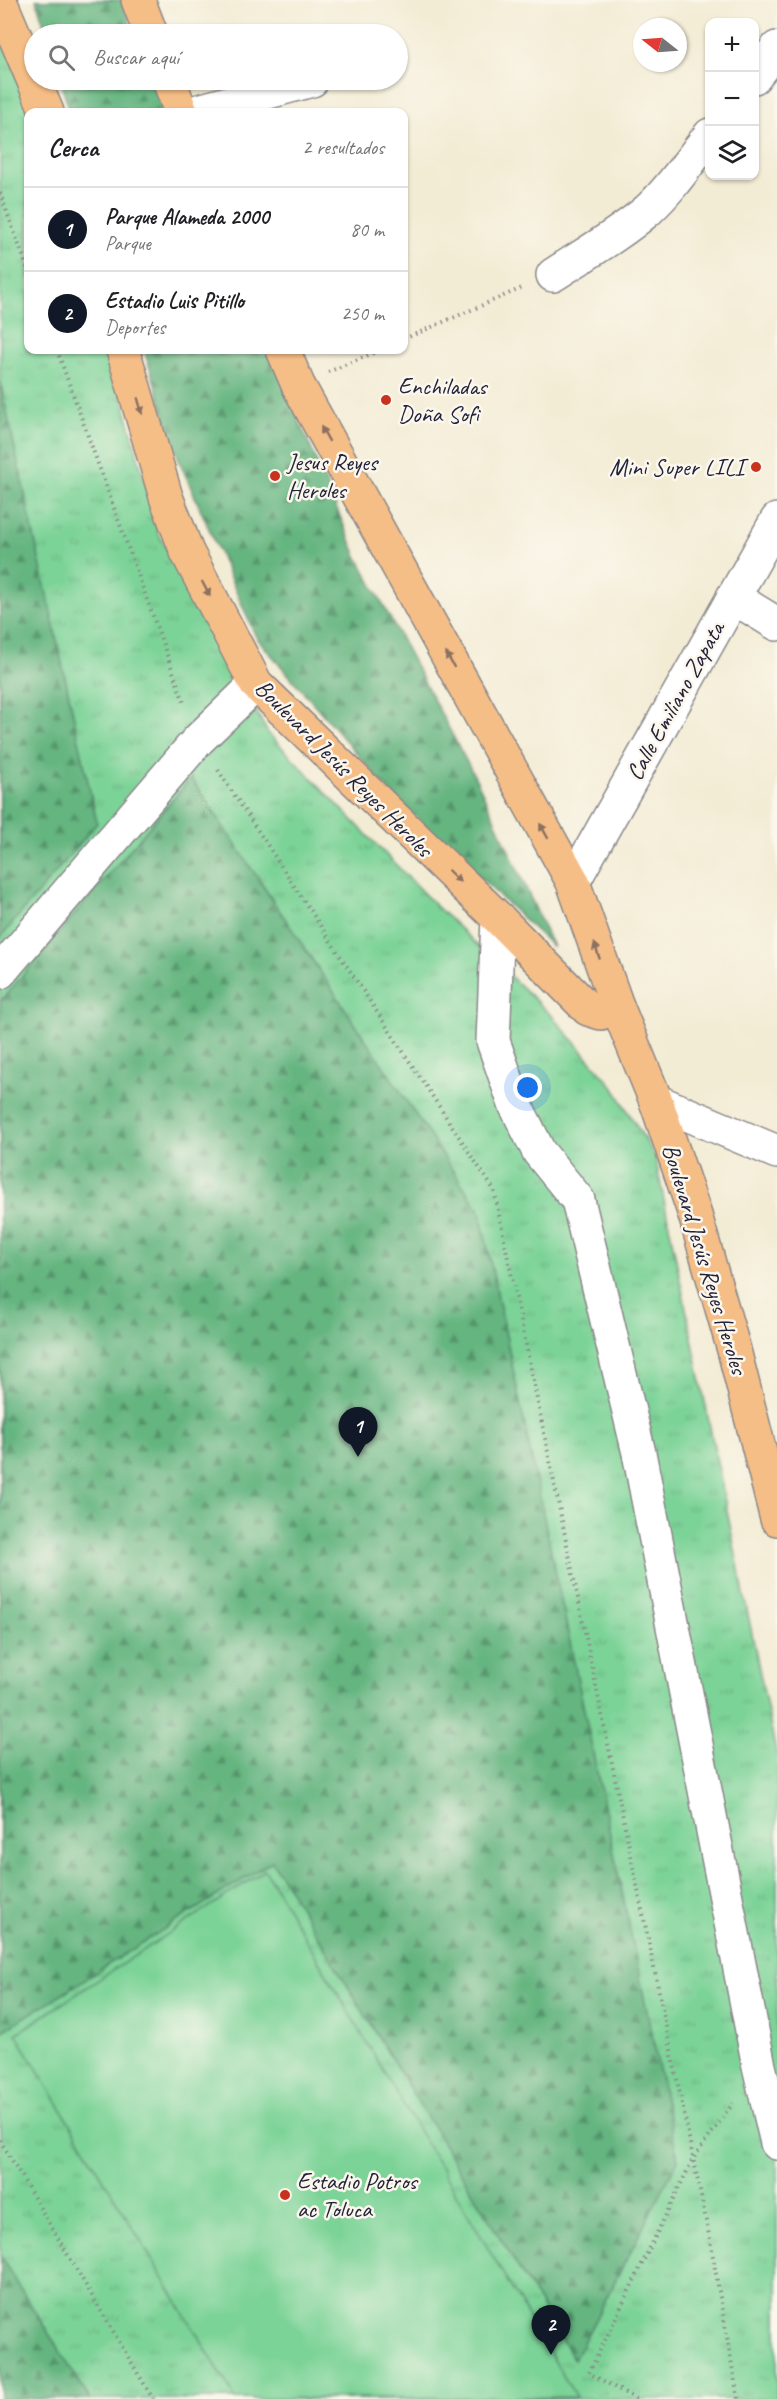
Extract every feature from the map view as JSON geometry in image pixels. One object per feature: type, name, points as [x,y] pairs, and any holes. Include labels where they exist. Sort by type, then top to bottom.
[{"type":"main road","points":[[138,0],[147,24]]},
{"type":"main road","points":[[0,1],[24,58]]},
{"type":"main road","points":[[38,90],[45,108]]},
{"type":"main road","points":[[173,90],[180,108]]},
{"type":"main road","name":"Boulevard Jesús Reyes Heroles","points":[[124,354],[166,497],[186,552],[256,684],[498,918],[588,1010],[596,1014],[617,1006]]},
{"type":"main road","name":"Boulevard Jesús Reyes Heroles","points":[[284,354],[298,385],[573,882],[617,1006],[656,1101],[696,1215],[734,1350],[777,1519]]},
{"type":"street","points":[[758,72],[777,48]]},
{"type":"street","points":[[210,108],[275,90]]},
{"type":"street","points":[[553,275],[624,229],[649,209],[705,141]]},
{"type":"street","name":"Calle Emiliano Zapata","points":[[573,882],[777,520]]},
{"type":"street","points":[[733,597],[777,624]]},
{"type":"street","points":[[0,972],[198,740],[256,684]]},
{"type":"street","points":[[498,918],[493,1041],[515,1104],[539,1152],[578,1200],[639,1453],[759,2066],[777,2143]]},
{"type":"street","points":[[656,1101],[777,1152]]},
{"type":"path","points":[[0,193],[24,259]]},
{"type":"path","points":[[408,337],[553,275]]},
{"type":"path","points":[[58,354],[198,740],[494,1190],[693,2159],[738,2399]]},
{"type":"path","points":[[298,385],[371,354]]},
{"type":"path","points":[[636,2399],[589,2373],[693,2159],[759,2066]]},
{"type":"path","points":[[0,2140],[153,2399]]},
{"type":"green space","points":[[36,0],[121,0],[131,24],[44,24]]},
{"type":"green space","points":[[0,22],[24,80],[24,90],[28,90],[35,108],[24,108],[24,354],[111,354],[158,533],[268,733],[433,903],[553,1017],[612,1085],[655,1156],[777,1757],[777,2399],[0,2399]]},
{"type":"green space","points":[[63,90],[158,90],[166,108],[69,108]]},
{"type":"green space","points":[[145,354],[271,354],[356,554],[477,781],[553,947],[390,792],[256,637],[179,460]]},
{"type":"green space","points":[[0,381],[97,823],[0,938]]},
{"type":"green space","points":[[191,778],[480,1211],[678,2160],[574,2360],[272,1861],[0,2033],[0,1002]]},
{"type":"green space","name":"Estadio Potros ac Toluca","points":[[265,1870],[576,2397],[236,2399],[16,2034]]},
{"type":"green space","points":[[0,2256],[90,2399],[0,2399]]},
{"type":"place","name":"Enchiladas Doña Sofi","points":[[386,400]]},
{"type":"place","name":"Mini Super LILI","points":[[756,467]]},
{"type":"place","name":"Jesus Reyes Heroles","points":[[275,476]]},
{"type":"place","name":"Parque Alameda 2000","points":[[358,1457]]},
{"type":"place","name":"Estadio Potros ac Toluca","points":[[285,2195]]},
{"type":"place","name":"Estadio Luis Pitillo","points":[[551,2355]]}]
